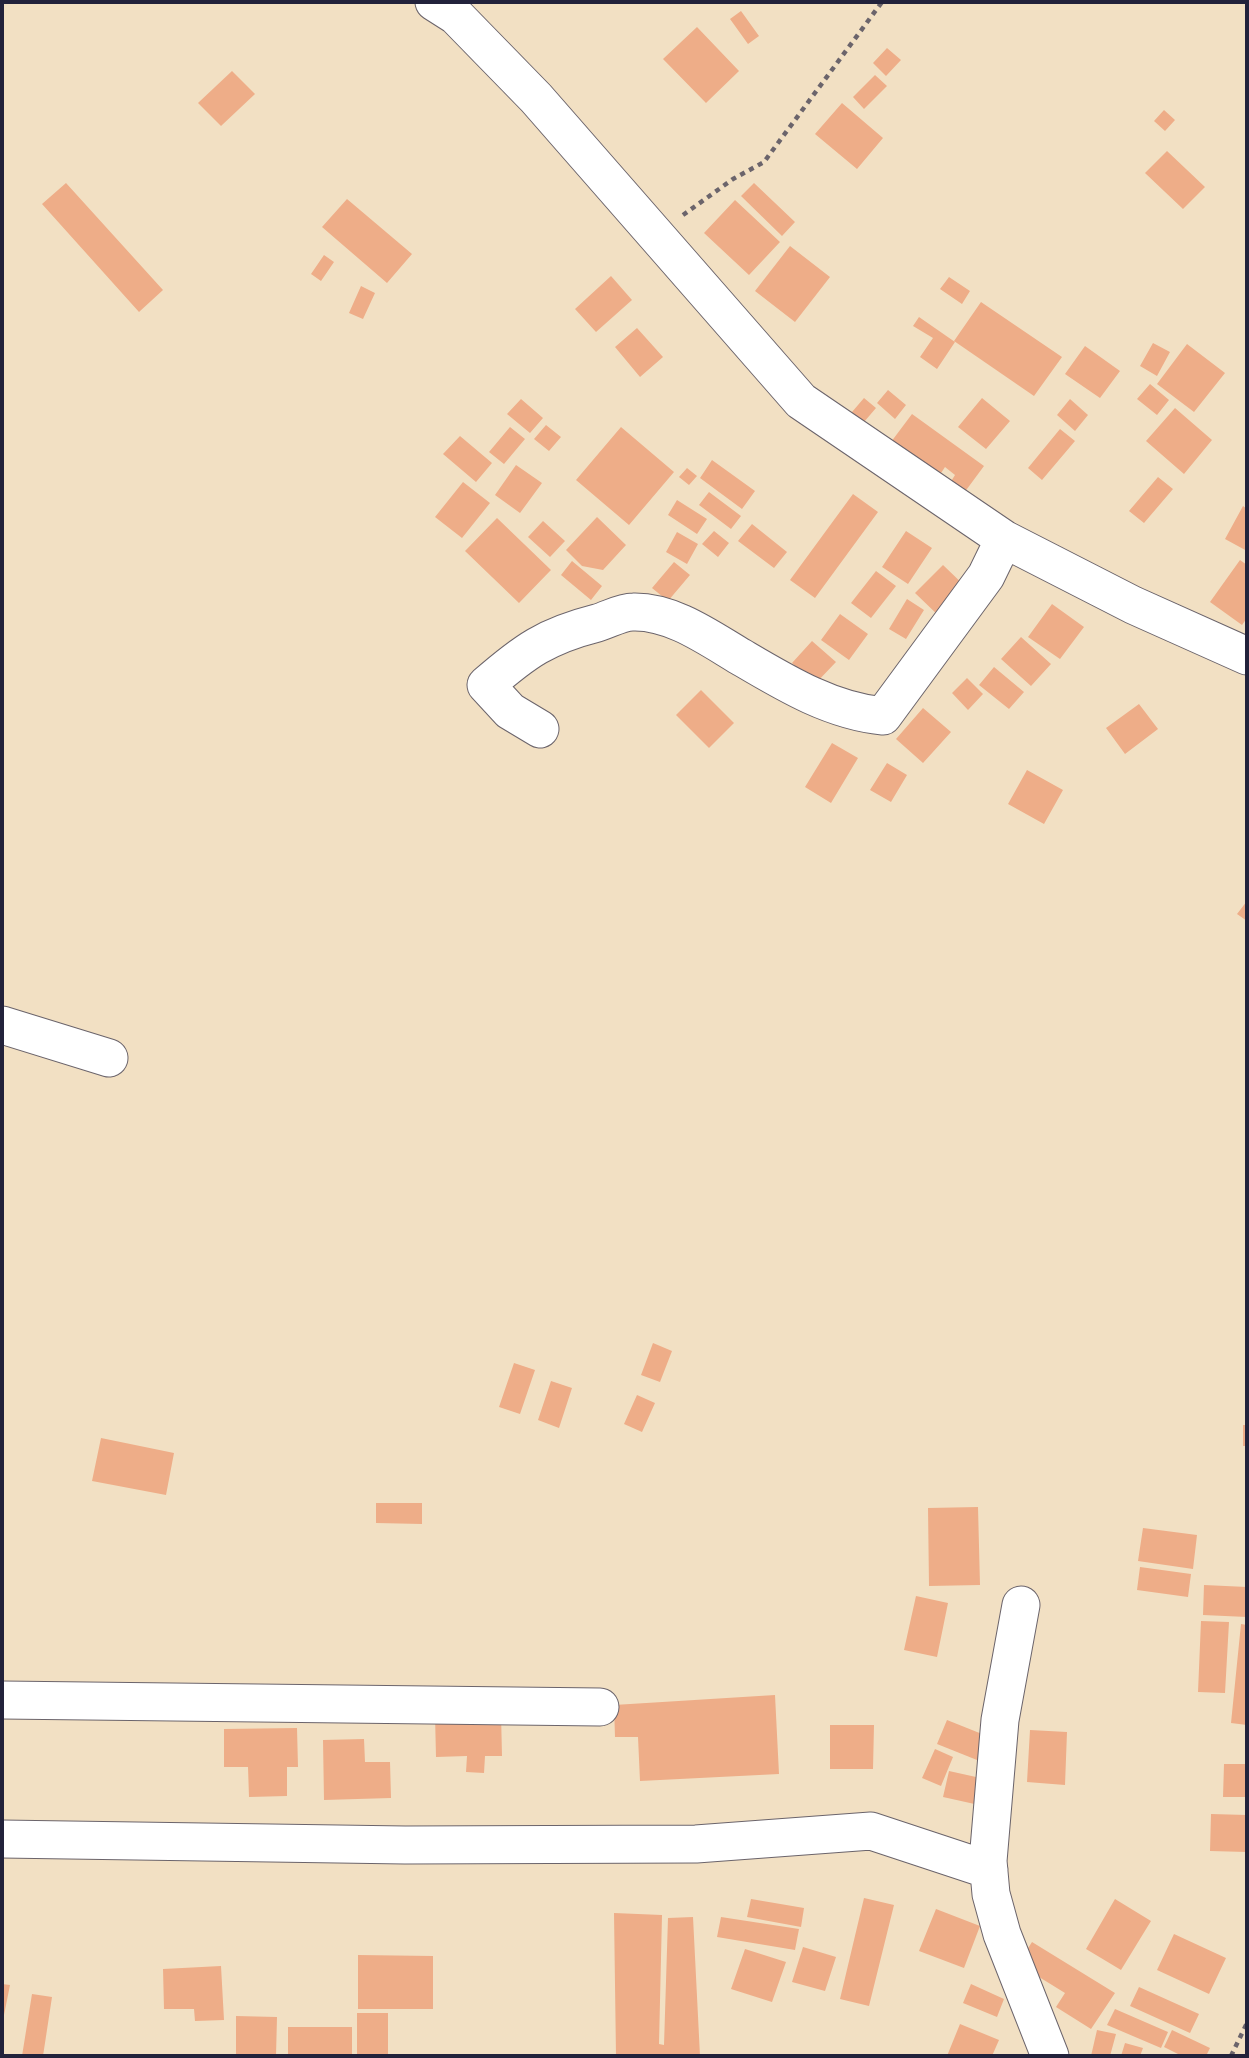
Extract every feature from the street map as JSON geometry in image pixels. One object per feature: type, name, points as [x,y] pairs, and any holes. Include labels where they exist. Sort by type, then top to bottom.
[{"type":"street","points":[[434,2],[456,16],[536,98],[801,401],[1004,539],[1133,605],[1247,656]]},
{"type":"street","points":[[540,729],[510,711],[486,685],[532,646],[569,629],[632,612],[664,618],[703,634],[798,691],[855,713],[883,716],[986,576],[1004,539]]},
{"type":"street","points":[[2,1025],[108,1058]]},
{"type":"street","points":[[1021,1605],[1000,1720],[989,1870],[991,1894],[1002,1934],[1050,2056]]},
{"type":"street","points":[[2,1700],[600,1707]]},
{"type":"street","points":[[2,1839],[391,1845],[696,1844],[871,1831],[989,1870]]},
{"type":"path","points":[[693,209],[733,179],[764,162],[882,2]]},
{"type":"path","points":[[1231,2056],[1247,2023]]},
{"type":"building","points":[[741,11],[759,36],[748,44],[730,19]]},
{"type":"building","points":[[697,27],[739,71],[706,103],[663,59]]},
{"type":"building","points":[[887,48],[901,60],[886,76],[873,63]]},
{"type":"building","points":[[232,71],[255,94],[221,126],[198,103]]},
{"type":"building","points":[[875,75],[887,86],[864,109],[853,97]]},
{"type":"building","points":[[842,103],[883,138],[857,169],[815,134]]},
{"type":"building","points":[[1164,110],[1175,120],[1165,131],[1154,121]]},
{"type":"building","points":[[1167,151],[1205,187],[1183,209],[1145,173]]},
{"type":"building","points":[[66,183],[163,290],[139,312],[42,204]]},
{"type":"building","points":[[754,183],[795,222],[782,236],[741,196]]},
{"type":"building","points":[[347,199],[412,254],[387,283],[322,227]]},
{"type":"building","points":[[735,200],[780,242],[749,275],[704,233]]},
{"type":"building","points":[[790,246],[830,277],[795,322],[755,291]]},
{"type":"building","points":[[324,255],[334,262],[321,281],[311,274]]},
{"type":"building","points":[[611,276],[632,300],[596,332],[575,309]]},
{"type":"building","points":[[949,277],[970,291],[962,304],[940,289]]},
{"type":"building","points":[[361,286],[375,293],[363,319],[349,313]]},
{"type":"building","points":[[981,302],[1062,357],[1034,396],[954,341]]},
{"type":"building","points":[[919,317],[955,342],[937,369],[920,357],[933,338],[913,326]]},
{"type":"building","points":[[637,328],[663,357],[640,377],[615,347]]},
{"type":"building","points":[[1153,343],[1170,352],[1157,376],[1140,366]]},
{"type":"building","points":[[1187,344],[1225,373],[1194,412],[1157,384]]},
{"type":"building","points":[[1085,346],[1120,371],[1100,398],[1065,374]]},
{"type":"building","points":[[1150,384],[1169,400],[1157,415],[1137,399]]},
{"type":"building","points":[[888,390],[906,405],[895,419],[877,403]]},
{"type":"building","points":[[864,398],[876,408],[858,429],[846,419]]},
{"type":"building","points":[[982,398],[1010,421],[986,449],[958,427]]},
{"type":"building","points":[[521,399],[543,418],[530,433],[507,414]]},
{"type":"building","points":[[1070,399],[1088,415],[1075,431],[1057,415]]},
{"type":"building","points":[[1175,408],[1212,440],[1184,474],[1146,441]]},
{"type":"building","points":[[912,414],[984,466],[964,493],[950,483],[955,475],[945,467],[939,476],[891,442]]},
{"type":"building","points":[[546,425],[561,437],[549,451],[534,439]]},
{"type":"building","points":[[510,427],[525,439],[504,464],[489,452]]},
{"type":"building","points":[[621,427],[674,472],[629,525],[576,480]]},
{"type":"building","points":[[1060,429],[1075,441],[1042,480],[1028,468]]},
{"type":"building","points":[[460,436],[492,463],[476,482],[443,454]]},
{"type":"building","points":[[712,460],[755,491],[742,509],[700,478]]},
{"type":"building","points":[[516,465],[542,483],[520,513],[495,495]]},
{"type":"building","points":[[687,468],[697,476],[689,485],[679,477]]},
{"type":"building","points":[[1158,477],[1173,489],[1144,523],[1129,511]]},
{"type":"building","points":[[463,482],[490,503],[462,538],[435,517]]},
{"type":"building","points":[[709,492],[741,516],[731,529],[699,505]]},
{"type":"building","points":[[853,494],[878,512],[815,598],[790,580]]},
{"type":"building","points":[[677,500],[707,519],[697,534],[668,515]]},
{"type":"building","points":[[1243,506],[1247,509],[1247,551],[1225,539]]},
{"type":"building","points":[[597,517],[626,545],[603,570],[582,566],[566,550]]},
{"type":"building","points":[[497,518],[551,570],[519,603],[465,551]]},
{"type":"building","points":[[543,521],[565,541],[550,557],[528,537]]},
{"type":"building","points":[[752,524],[787,552],[774,568],[738,541]]},
{"type":"building","points":[[714,531],[729,543],[718,557],[702,544]]},
{"type":"building","points":[[906,531],[932,548],[908,584],[882,567]]},
{"type":"building","points":[[677,532],[698,544],[687,564],[666,552]]},
{"type":"building","points":[[1240,560],[1247,565],[1247,618],[1242,625],[1210,602]]},
{"type":"building","points":[[572,561],[602,586],[591,600],[561,575]]},
{"type":"building","points":[[674,562],[690,575],[668,601],[652,588]]},
{"type":"building","points":[[943,565],[969,590],[941,618],[915,593]]},
{"type":"building","points":[[876,571],[896,586],[871,618],[851,603]]},
{"type":"building","points":[[907,599],[924,610],[906,639],[889,629]]},
{"type":"building","points":[[1052,604],[1084,627],[1060,659],[1028,637]]},
{"type":"building","points":[[840,614],[868,634],[849,660],[821,640]]},
{"type":"building","points":[[1021,637],[1051,664],[1031,686],[1001,659]]},
{"type":"building","points":[[812,641],[836,662],[815,684],[792,663]]},
{"type":"building","points":[[994,667],[1024,692],[1009,709],[979,685]]},
{"type":"building","points":[[967,678],[983,694],[968,710],[952,693]]},
{"type":"building","points":[[701,690],[734,723],[709,748],[676,715]]},
{"type":"building","points":[[1139,704],[1158,729],[1125,754],[1106,728]]},
{"type":"building","points":[[923,708],[951,732],[923,763],[896,739]]},
{"type":"building","points":[[832,743],[858,758],[831,803],[805,787]]},
{"type":"building","points":[[887,763],[907,775],[891,802],[870,790]]},
{"type":"building","points":[[1027,770],[1063,790],[1044,824],[1008,804]]},
{"type":"building","points":[[1247,901],[1247,921],[1237,914]]},
{"type":"building","points":[[653,1343],[672,1351],[660,1382],[641,1375]]},
{"type":"building","points":[[514,1363],[535,1370],[520,1414],[499,1407]]},
{"type":"building","points":[[551,1381],[572,1388],[559,1428],[538,1420]]},
{"type":"building","points":[[637,1395],[655,1403],[642,1432],[624,1424]]},
{"type":"building","points":[[1243,1425],[1247,1425],[1247,1446],[1243,1446]]},
{"type":"building","points":[[101,1438],[174,1453],[166,1495],[92,1481]]},
{"type":"building","points":[[376,1503],[422,1503],[422,1524],[376,1523]]},
{"type":"building","points":[[978,1507],[980,1585],[929,1586],[928,1508]]},
{"type":"building","points":[[1143,1528],[1197,1535],[1193,1569],[1138,1561]]},
{"type":"building","points":[[1140,1567],[1191,1574],[1188,1597],[1137,1590]]},
{"type":"building","points":[[1204,1585],[1247,1587],[1247,1617],[1203,1615]]},
{"type":"building","points":[[916,1596],[948,1603],[937,1657],[904,1650]]},
{"type":"building","points":[[1201,1621],[1229,1622],[1225,1693],[1198,1692]]},
{"type":"building","points":[[1241,1624],[1247,1625],[1247,1725],[1231,1723]]},
{"type":"building","points":[[775,1695],[779,1774],[640,1781],[638,1737],[615,1737],[614,1705]]},
{"type":"building","points":[[501,1713],[502,1756],[485,1756],[484,1773],[466,1772],[467,1756],[436,1757],[435,1715]]},
{"type":"building","points":[[947,1720],[992,1738],[982,1762],[937,1744]]},
{"type":"building","points":[[830,1725],[874,1725],[873,1769],[830,1769]]},
{"type":"building","points":[[297,1728],[298,1767],[287,1767],[287,1796],[249,1797],[248,1767],[224,1767],[224,1729]]},
{"type":"building","points":[[1030,1730],[1067,1732],[1065,1785],[1027,1782]]},
{"type":"building","points":[[364,1739],[365,1762],[390,1762],[391,1798],[324,1800],[323,1740]]},
{"type":"building","points":[[935,1749],[953,1757],[941,1786],[922,1778]]},
{"type":"building","points":[[1224,1764],[1247,1764],[1247,1797],[1223,1797]]},
{"type":"building","points":[[949,1771],[994,1781],[988,1807],[943,1797]]},
{"type":"building","points":[[1211,1814],[1247,1815],[1247,1852],[1210,1851]]},
{"type":"building","points":[[864,1898],[894,1905],[869,2006],[840,1999]]},
{"type":"building","points":[[751,1899],[804,1908],[801,1927],[747,1917]]},
{"type":"building","points":[[1115,1899],[1151,1921],[1121,1970],[1086,1949]]},
{"type":"building","points":[[936,1909],[980,1926],[964,1968],[919,1951]]},
{"type":"building","points":[[614,1913],[662,1915],[659,2044],[664,2045],[668,1918],[693,1917],[700,2056],[616,2056]]},
{"type":"building","points":[[721,1917],[799,1929],[795,1950],[717,1937]]},
{"type":"building","points":[[1174,1934],[1226,1958],[1209,1994],[1157,1970]]},
{"type":"building","points":[[1032,1942],[1115,1993],[1091,2029],[1056,2007],[1065,1993],[1018,1964]]},
{"type":"building","points":[[803,1947],[836,1957],[825,1991],[792,1982]]},
{"type":"building","points":[[745,1949],[786,1962],[772,2002],[731,1989]]},
{"type":"building","points":[[358,1955],[433,1956],[433,2009],[358,2009]]},
{"type":"building","points":[[221,1966],[224,2020],[195,2021],[194,2009],[164,2009],[163,1969]]},
{"type":"building","points":[[2,1984],[10,1985],[3,2020],[2,2020]]},
{"type":"building","points":[[971,1984],[1004,1999],[997,2017],[963,2003]]},
{"type":"building","points":[[1139,1987],[1199,2014],[1190,2033],[1130,2006]]},
{"type":"building","points":[[32,1994],[52,1997],[43,2056],[22,2056]]},
{"type":"building","points":[[1115,2009],[1168,2032],[1161,2048],[1107,2025]]},
{"type":"building","points":[[357,2013],[388,2013],[388,2056],[357,2056]]},
{"type":"building","points":[[236,2016],[277,2017],[276,2056],[236,2056]]},
{"type":"building","points":[[960,2024],[999,2040],[992,2056],[947,2056]]},
{"type":"building","points":[[288,2027],[352,2027],[352,2056],[288,2056]]},
{"type":"building","points":[[1097,2030],[1116,2034],[1110,2056],[1091,2056]]},
{"type":"building","points":[[1172,2030],[1210,2048],[1206,2056],[1182,2056],[1164,2047]]},
{"type":"building","points":[[1125,2043],[1143,2048],[1140,2056],[1121,2056]]}]
